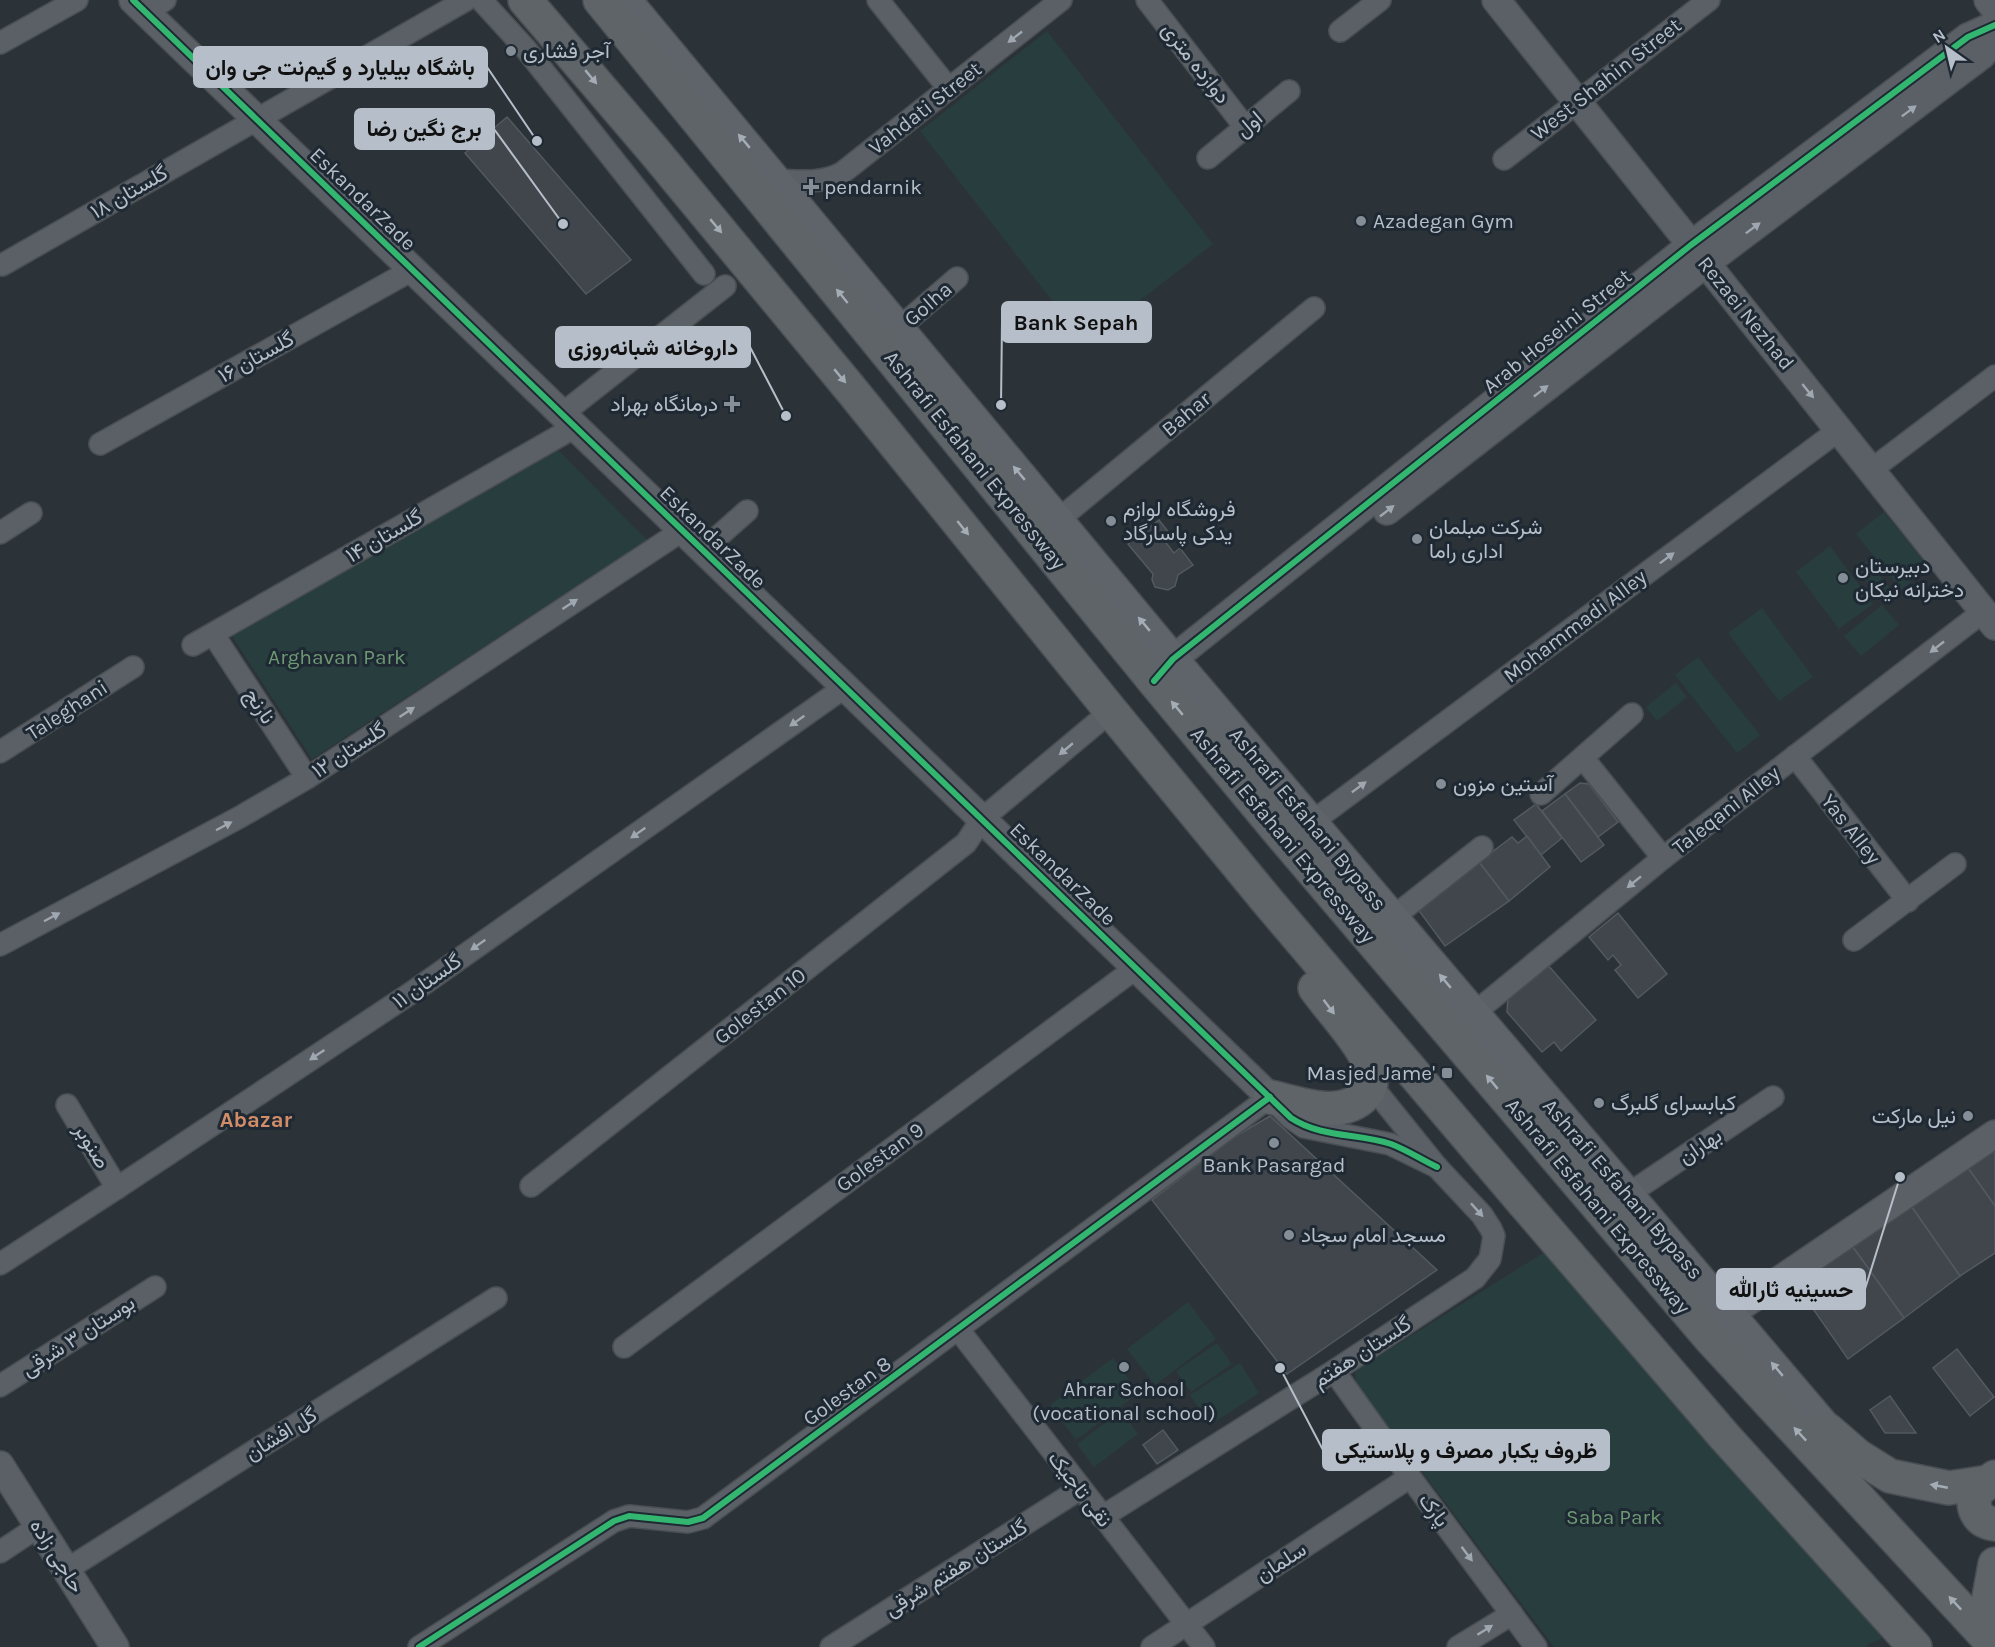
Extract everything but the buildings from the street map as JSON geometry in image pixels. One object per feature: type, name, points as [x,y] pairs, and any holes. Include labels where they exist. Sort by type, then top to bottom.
[{"type":"highway","points":[[525,0],[654,151],[853,392],[1269,903],[1725,1437],[1915,1647]]},
{"type":"highway","name":"Ashrafi Esfahani Expressway","points":[[600,0],[783,200],[1170,670],[1702,1329],[1995,1646]]},
{"type":"highway","points":[[1269,903],[1295,961],[1365,1056],[1371,1071],[1369,1092],[1361,1100],[1342,1108],[1321,1108],[1270,1097]]},
{"type":"highway","points":[[1828,1430],[1858,1456],[1890,1476],[1949,1488],[1992,1479]]},
{"type":"highway","points":[[1992,1479],[1977,1491],[1973,1505],[1980,1518],[1995,1524]]},
{"type":"highway","points":[[1995,1564],[1987,1608],[1995,1628]]},
{"type":"main road","name":"Ashrafi Esfahani Bypass","points":[[626,0],[783,200],[898,329],[1058,520],[1170,670],[1312,822],[1828,1430],[1854,1492]]},
{"type":"street","points":[[0,43],[77,0]]},
{"type":"street","name":"گلستان ۱۸","points":[[2,265],[466,0]]},
{"type":"street","points":[[481,0],[525,48],[704,274]]},
{"type":"street","points":[[878,0],[949,89]]},
{"type":"street","name":"Vahdati Street","points":[[783,200],[811,182],[832,178],[842,173],[1061,0]]},
{"type":"street","name":"دوازده متری","points":[[1147,0],[1245,127]]},
{"type":"street","points":[[1340,31],[1380,0]]},
{"type":"street","name":"Rezaei Nezhad","points":[[1496,0],[1989,619]]},
{"type":"street","name":"West Shahin Street","points":[[1504,159],[1709,0]]},
{"type":"street","points":[[1988,0],[1995,9]]},
{"type":"street","name":"EskandarZade","points":[[148,4],[256,119],[1270,1097]]},
{"type":"street","name":"Arab Hoseini Street","points":[[1170,670],[1699,254],[1968,37],[1995,25]]},
{"type":"street","name":"Arab Hoseini Street","points":[[1699,254],[1982,55],[1995,35]]},
{"type":"street","name":"اول","points":[[1208,158],[1289,91]]},
{"type":"street","name":"گلستان ۱۶","points":[[100,444],[412,270]]},
{"type":"street","name":"Golha","points":[[898,329],[957,278]]},
{"type":"street","name":"گلستان ۱۴","points":[[193,645],[569,420],[725,286]]},
{"type":"street","name":"Bahar","points":[[1058,520],[1314,308]]},
{"type":"street","points":[[1871,470],[1995,376]]},
{"type":"street","name":"Mohammadi Alley","points":[[1312,822],[1839,430]]},
{"type":"street","points":[[703,549],[747,511]]},
{"type":"street","points":[[0,534],[31,513]]},
{"type":"street","name":"گلستان ۱۲","points":[[0,945],[240,817],[307,778],[683,530]]},
{"type":"street","name":"Taleqani Alley","points":[[1473,1014],[1663,858],[1795,756],[1989,619]]},
{"type":"street","name":"نارنج","points":[[213,634],[307,778]]},
{"type":"street","name":"Taleghani","points":[[0,752],[133,667]]},
{"type":"street","name":"گلستان ۱۱","points":[[0,1264],[411,993],[845,687]]},
{"type":"street","name":"Golestan 10","points":[[531,1186],[966,843],[981,819],[1111,711]]},
{"type":"street","points":[[1541,794],[1632,714]]},
{"type":"street","name":"Yas Alley","points":[[1795,756],[1908,901]]},
{"type":"street","points":[[1583,758],[1663,858]]},
{"type":"street","points":[[1392,918],[1482,847]]},
{"type":"street","points":[[1854,940],[1955,864]]},
{"type":"street","name":"Golestan 9","points":[[624,1347],[1136,968]]},
{"type":"street","name":"گلستان هفتم","points":[[1102,1517],[1334,1371],[1475,1278],[1490,1259],[1494,1236],[1482,1215],[1437,1167],[1371,1085]]},
{"type":"street","points":[[1270,1097],[1291,1118],[1304,1127],[1390,1144],[1437,1167]]},
{"type":"street","name":"Golestan 8","points":[[422,1646],[614,1521],[628,1516],[688,1522],[703,1518],[1270,1097]]},
{"type":"street","name":"بهاران","points":[[1627,1195],[1773,1097]]},
{"type":"street","name":"صنوبر","points":[[67,1105],[117,1188]]},
{"type":"street","points":[[1731,1313],[1995,1134]]},
{"type":"street","name":"بوستان ۳ شرقی","points":[[0,1386],[155,1287]]},
{"type":"street","name":"گل افشان","points":[[66,1570],[496,1298]]},
{"type":"street","name":"نقی تاجیک","points":[[958,1329],[1204,1647]]},
{"type":"street","name":"پارک","points":[[1334,1371],[1536,1647]]},
{"type":"street","name":"حاجی زاده","points":[[0,1465],[115,1647]]},
{"type":"street","name":"سلمان","points":[[1152,1647],[1410,1477]]},
{"type":"street","name":"گلستان هفتم شرقی","points":[[831,1647],[1080,1489]]},
{"type":"street","points":[[0,1552],[39,1526]]},
{"type":"street","points":[[1458,1647],[1512,1614]]},
{"type":"green space","points":[[1047,31],[1213,244],[1085,343],[920,131]]},
{"type":"green space","name":"Arghavan Park","points":[[557,449],[647,540],[312,759],[232,636]]},
{"type":"green space","points":[[1884,512],[1929,567],[1901,590],[1856,534]]},
{"type":"green space","points":[[1830,546],[1873,604],[1839,629],[1796,572]]},
{"type":"green space","points":[[1868,560],[1891,590],[1880,599],[1856,570]]},
{"type":"green space","points":[[1882,605],[1899,625],[1861,656],[1844,636]]},
{"type":"green space","points":[[1762,608],[1813,677],[1779,701],[1728,633]]},
{"type":"green space","points":[[1698,657],[1760,735],[1737,753],[1675,675]]},
{"type":"green space","points":[[1676,683],[1687,697],[1657,721],[1646,707]]},
{"type":"green space","name":"Saba Park","points":[[1551,1248],[1887,1636],[1867,1645],[1868,1647],[1554,1647],[1356,1384],[1355,1371]]},
{"type":"green space","points":[[1188,1302],[1216,1339],[1155,1385],[1127,1349]]},
{"type":"green space","points":[[1217,1343],[1232,1364],[1191,1392],[1176,1371]]},
{"type":"green space","points":[[1113,1358],[1139,1393],[1076,1440],[1050,1405]]},
{"type":"green space","points":[[1240,1363],[1259,1393],[1210,1425],[1190,1395]]},
{"type":"green space","points":[[1121,1411],[1138,1434],[1094,1467],[1077,1444]]},
{"type":"cycle path","points":[[133,0],[1291,1118],[1315,1129],[1391,1144],[1437,1167]]},
{"type":"cycle path","points":[[1154,681],[1173,659],[1691,245],[1968,37],[1995,25]]},
{"type":"cycle path","points":[[419,1647],[614,1521],[629,1516],[688,1522],[703,1518],[1270,1097]]},
{"type":"place","name":"آجر فشاری","points":[[511,51]]},
{"type":"place","name":"باشگاه بیلیارد و گیم‌نت جی وان","points":[[537,141]]},
{"type":"place","name":"pendarnik","points":[[811,187]]},
{"type":"place","name":"Azadegan Gym","points":[[1361,221]]},
{"type":"place","name":"برج نگین رضا","points":[[563,224]]},
{"type":"place","name":"درمانگاه بهراد","points":[[732,404]]},
{"type":"place","name":"Bank Sepah","points":[[1001,405]]},
{"type":"place","name":"داروخانه شبانه‌روزی","points":[[786,416]]},
{"type":"place","name":"فروشگاه لوازم یدکی پاسارگاد","points":[[1111,521]]},
{"type":"place","name":"شرکت مبلمان اداری راما","points":[[1417,539]]},
{"type":"place","name":"دبیرستان دخترانه نیکان","points":[[1843,578]]},
{"type":"place","name":"آستین مزون","points":[[1441,784]]},
{"type":"place","name":"Masjed Jame'","points":[[1447,1073]]},
{"type":"place","name":"کبابسرای گلبرگ","points":[[1599,1103]]},
{"type":"place","name":"نیل مارکت","points":[[1968,1116]]},
{"type":"place","name":"Bank Pasargad","points":[[1274,1143]]},
{"type":"place","name":"حسینیه ثارالله","points":[[1900,1177]]},
{"type":"place","name":"مسجد امام سجاد","points":[[1289,1235]]},
{"type":"place","name":"Ahrar School (vocational school)","points":[[1124,1367]]},
{"type":"place","name":"ظروف یکبار مصرف و پلاستیکی","points":[[1280,1368]]},
{"type":"district","name":"Abazar","points":[[256,1120]]}]
